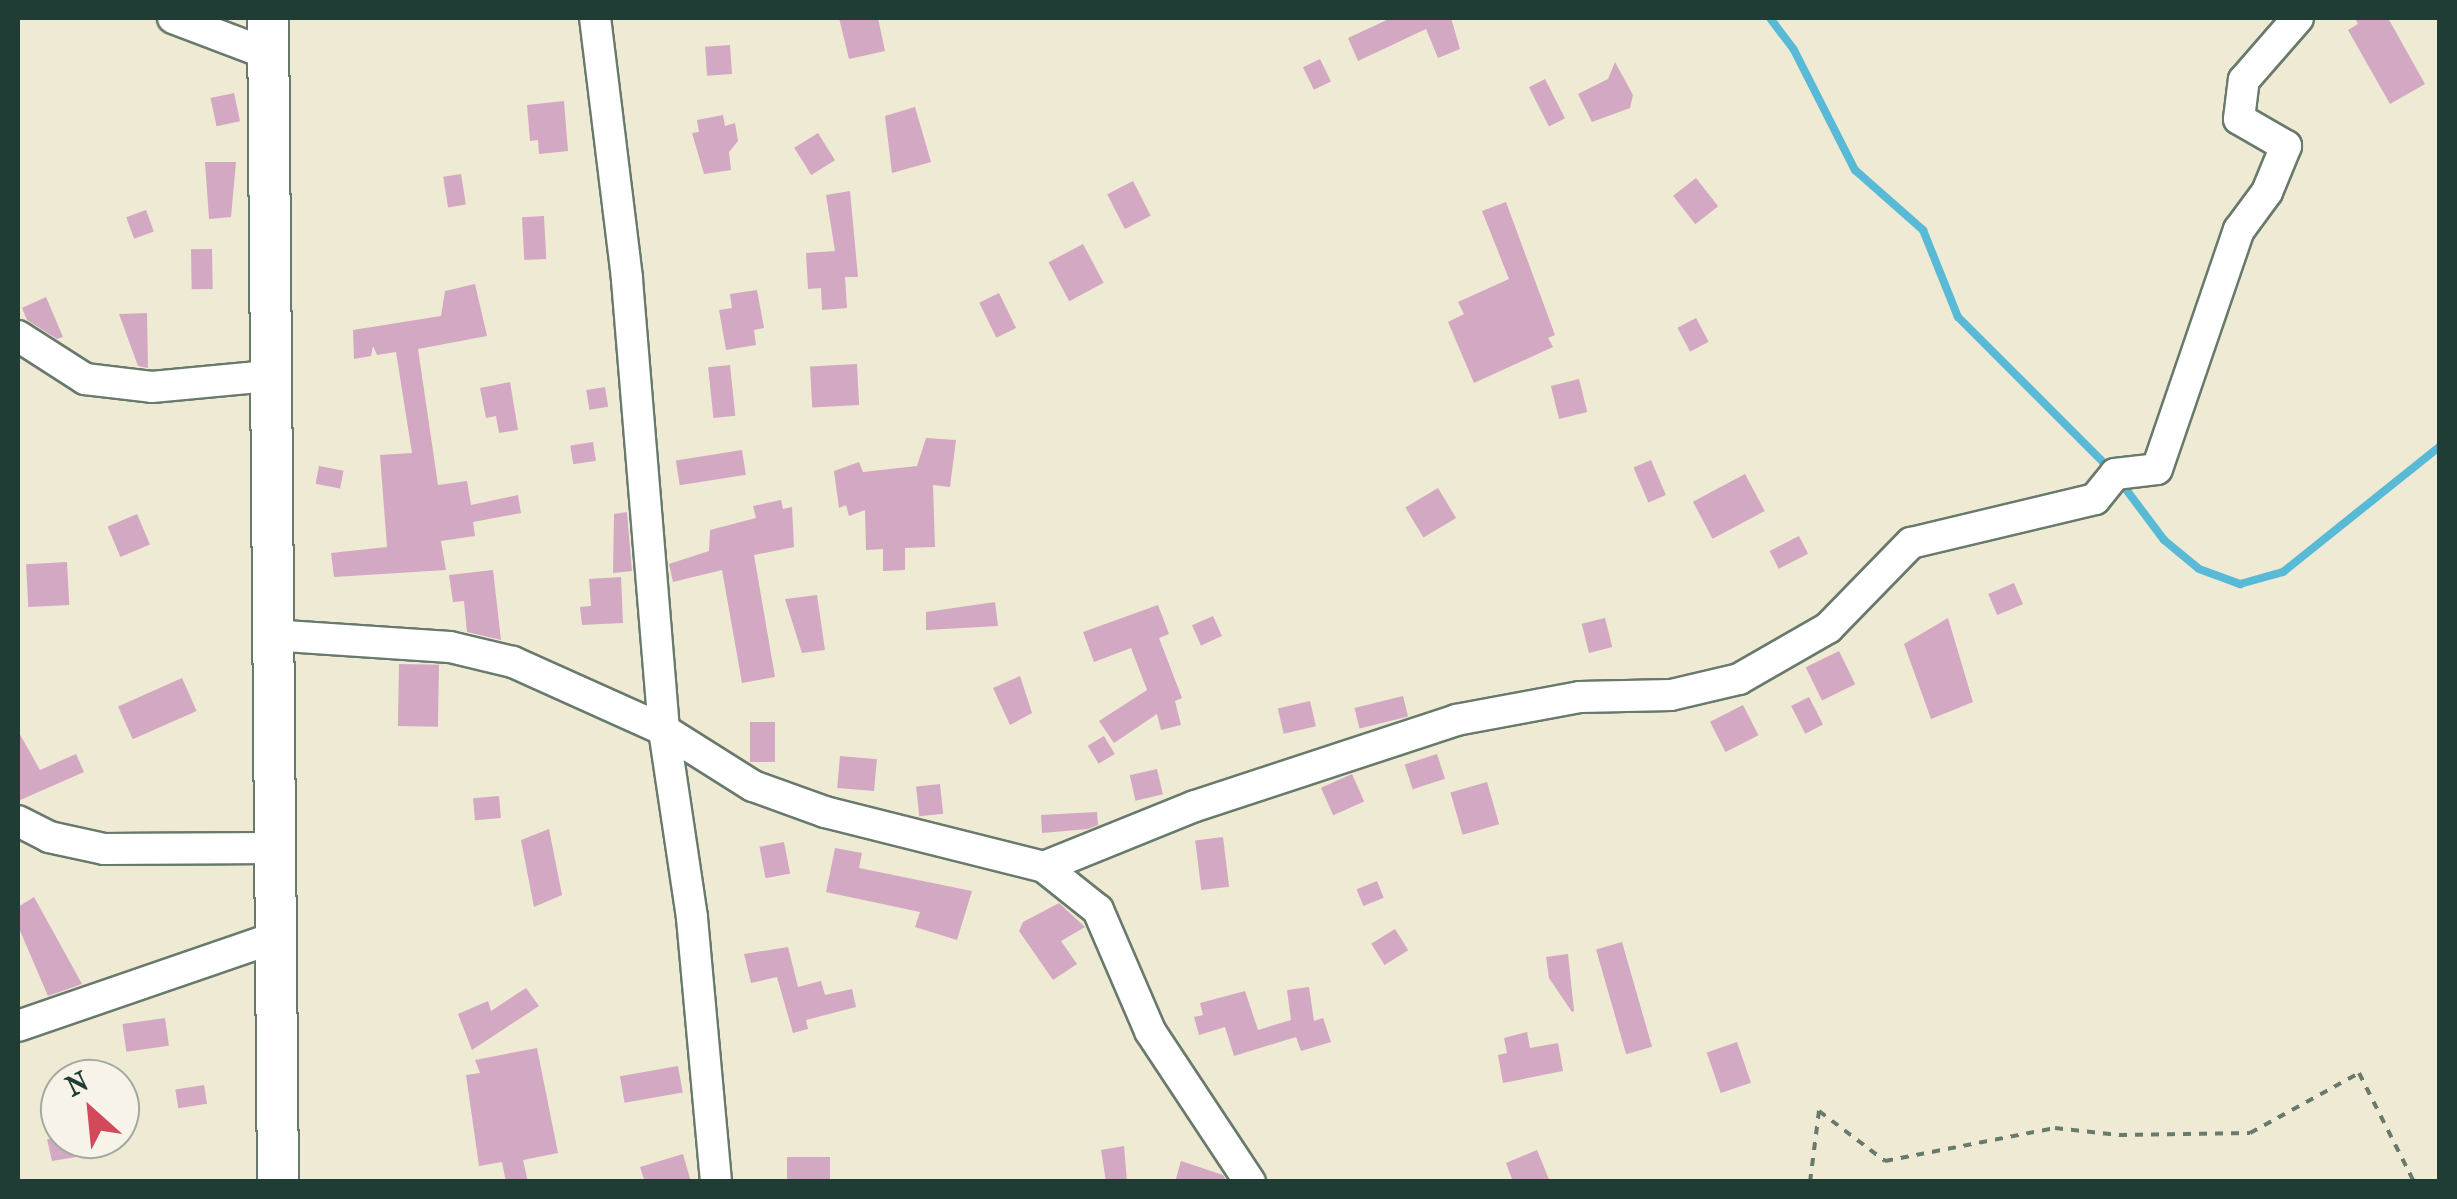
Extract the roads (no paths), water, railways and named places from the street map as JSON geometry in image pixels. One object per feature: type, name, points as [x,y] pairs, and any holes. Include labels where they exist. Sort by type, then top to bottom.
[{"type":"main road","points":[[268,36],[270,635],[278,1182]]},
{"type":"street","points":[[173,18],[268,36]]},
{"type":"street","points":[[595,18],[627,278],[664,730],[692,918],[716,1182]]},
{"type":"street","points":[[1044,866],[1195,806],[1456,720],[1580,697],[1671,695],[1738,680],[1828,628],[1911,544],[2095,499],[2115,474],[2157,469],[2239,230],[2266,192],[2286,146],[2238,120],[2244,80],[2298,18]]},
{"type":"street","points":[[18,336],[86,379],[152,387],[268,376]]},
{"type":"street","points":[[270,635],[450,647],[513,662],[664,730],[753,786],[826,812],[1044,866],[1098,910],[1150,1031],[1250,1182]]},
{"type":"street","points":[[18,822],[50,837],[104,849],[273,848]]},
{"type":"street","points":[[18,1026],[273,938]]},
{"type":"waterway","points":[[1770,18],[1794,50],[1855,170],[1923,230],[1958,317],[2110,469]]},
{"type":"waterway","points":[[2119,480],[2164,540],[2199,569],[2240,584],[2283,572],[2440,446]]}]
